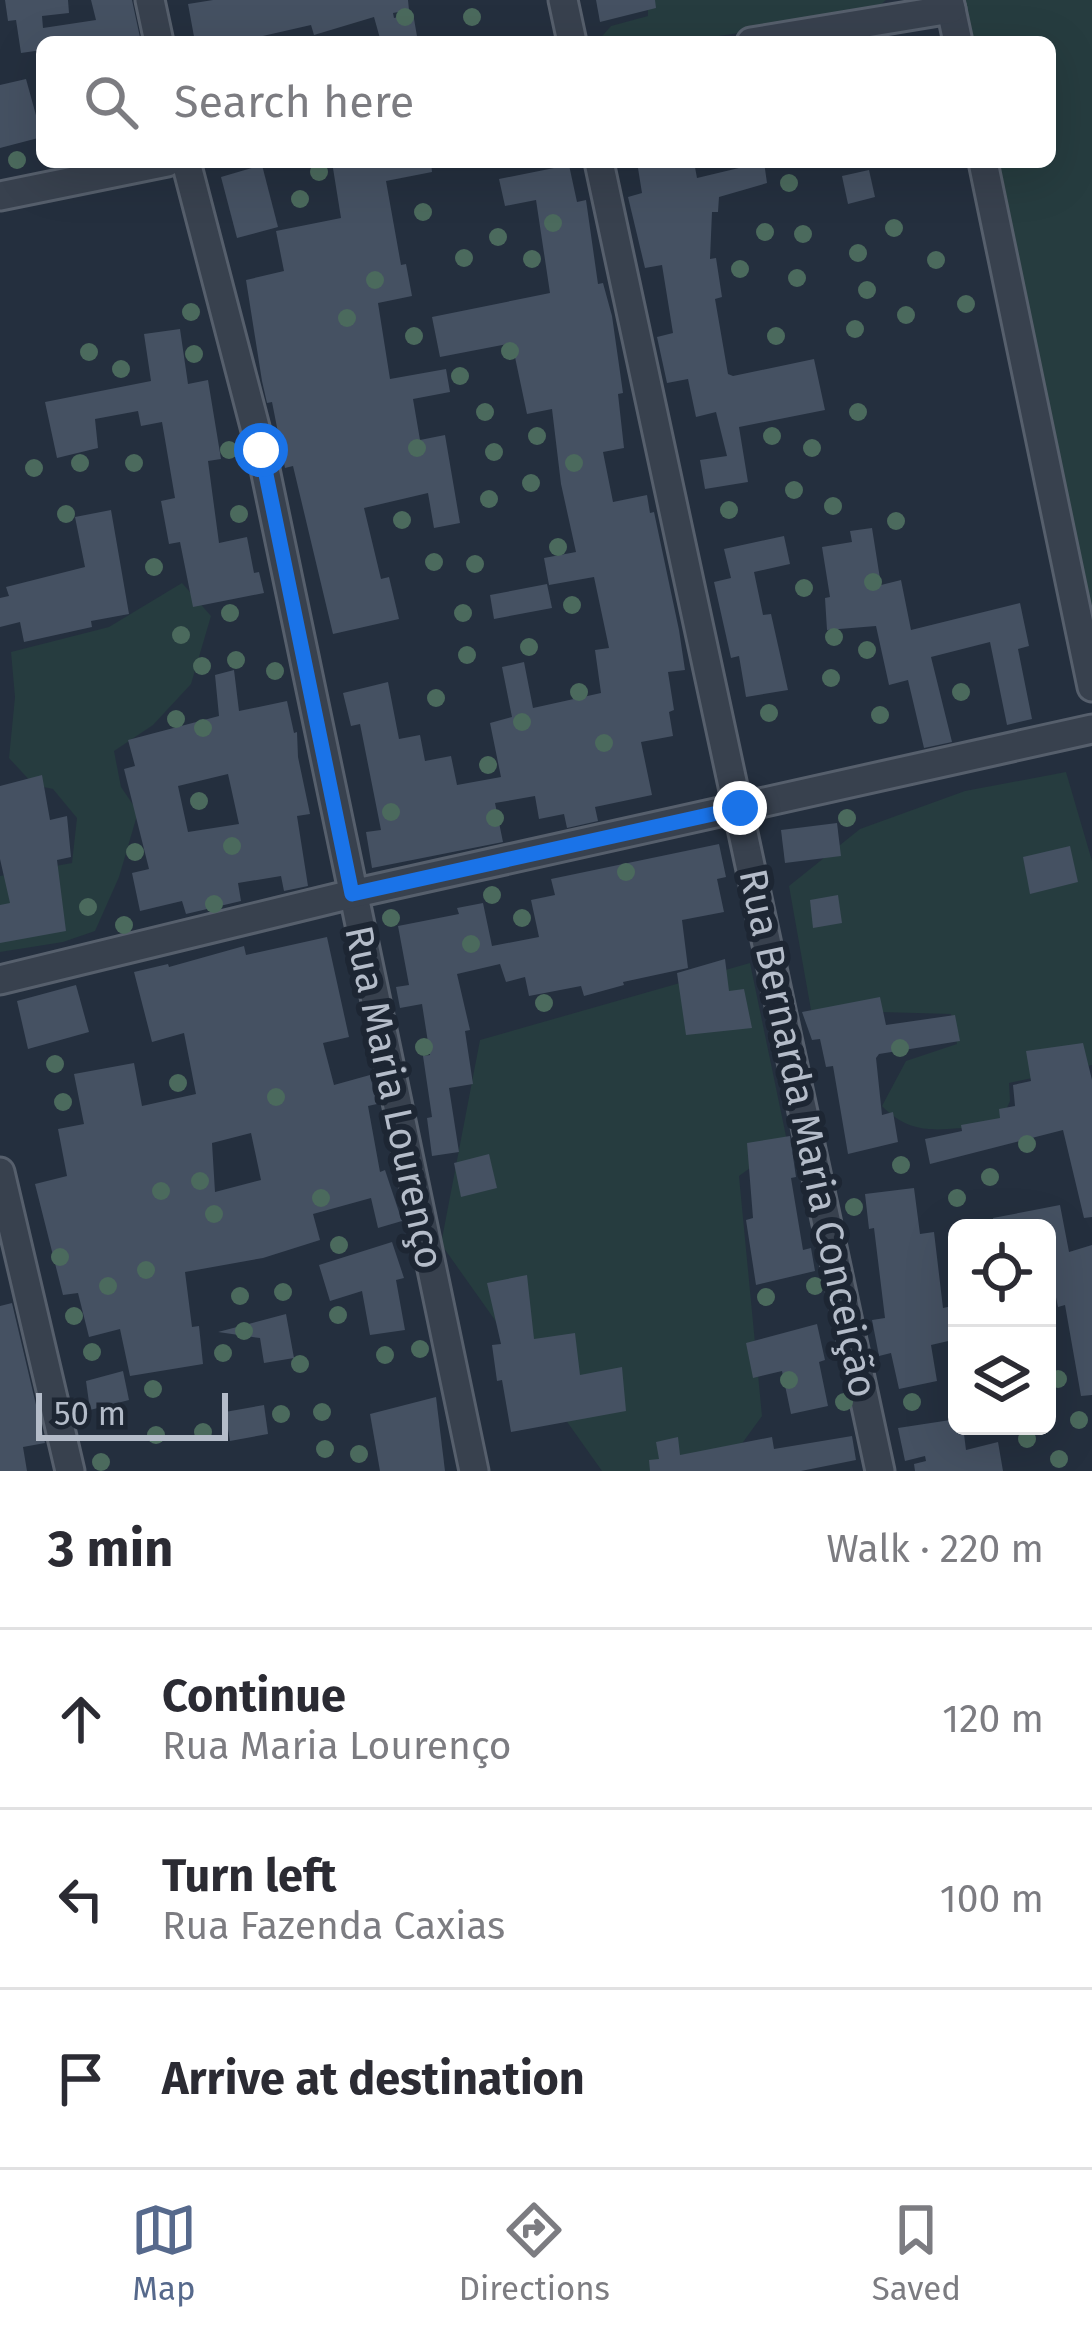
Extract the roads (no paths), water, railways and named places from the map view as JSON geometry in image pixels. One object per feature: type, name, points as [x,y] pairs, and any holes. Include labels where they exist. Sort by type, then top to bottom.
[{"type":"street","points":[[150,0],[158,36]]},
{"type":"street","points":[[563,0],[571,36]]},
{"type":"street","points":[[782,36],[950,4],[957,36]]},
{"type":"street","points":[[0,196],[138,168]]},
{"type":"street","name":"Rua Maria Lourenço","points":[[188,168],[261,450],[474,1471]]},
{"type":"street","name":"Rua Bernarda Maria Conceição","points":[[599,168],[880,1471]]},
{"type":"street","points":[[984,168],[1092,687]]},
{"type":"street","points":[[0,980],[352,894],[1092,729]]},
{"type":"street","points":[[0,1172],[70,1471]]}]
